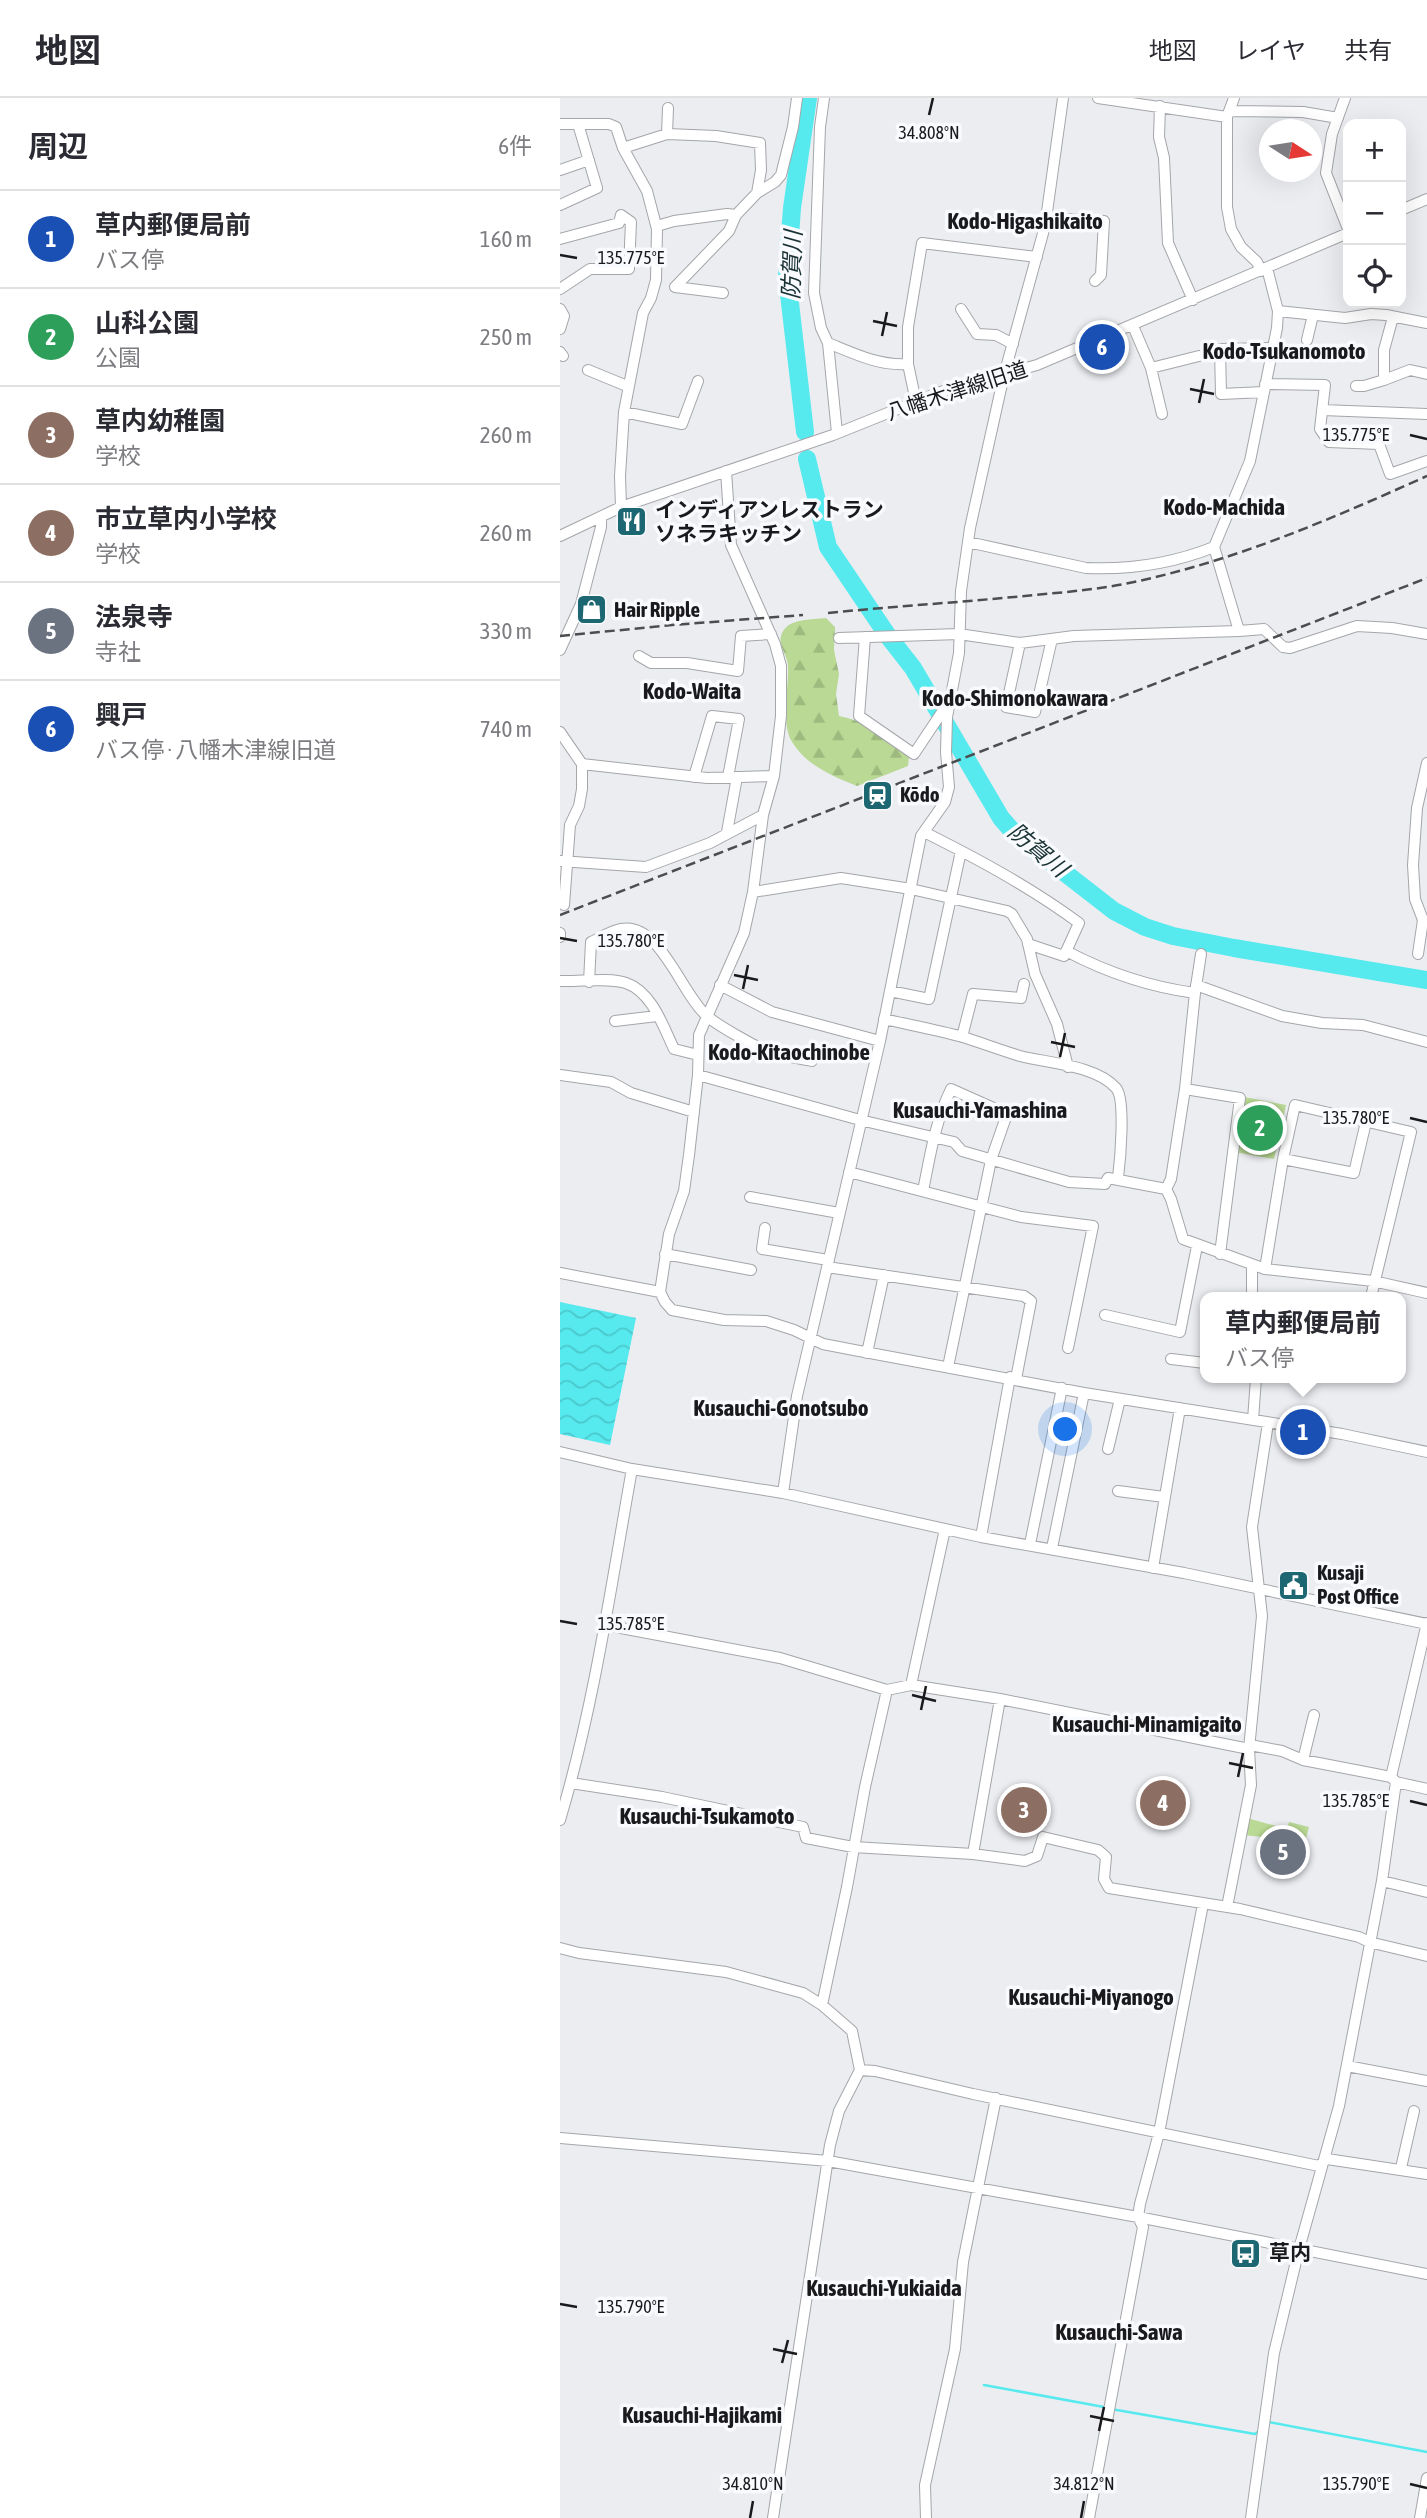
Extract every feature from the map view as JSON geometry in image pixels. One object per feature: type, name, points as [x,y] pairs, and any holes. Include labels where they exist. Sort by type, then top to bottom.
[{"type":"street","points":[[723,293],[675,287],[729,231],[736,215],[757,193],[781,175],[797,98]]},
{"type":"street","points":[[824,98],[820,127],[814,293],[821,328],[828,343],[837,433]]},
{"type":"street","points":[[783,1493],[797,1396],[880,1041],[921,836],[945,802],[949,787],[946,736],[959,653],[961,591],[968,542],[1004,375],[1046,218],[1063,98]]},
{"type":"street","points":[[1098,98],[1228,114],[1303,113],[1338,118]]},
{"type":"street","points":[[1234,98],[1228,114],[1226,193],[1231,229],[1241,247],[1264,269],[1278,312],[1250,461],[1214,547],[1239,631]]},
{"type":"street","points":[[1343,218],[1326,173],[1330,141],[1345,98]]},
{"type":"street","points":[[1160,106],[1159,137],[1164,158],[1168,243],[1193,300]]},
{"type":"street","points":[[667,134],[668,108]]},
{"type":"street","points":[[560,124],[609,124],[616,127],[623,148],[647,191],[657,226],[656,280],[643,313],[627,386],[620,476],[621,508]]},
{"type":"street","points":[[560,205],[597,188],[578,124]]},
{"type":"street","points":[[623,148],[667,134],[716,136],[760,143],[761,170],[757,193]]},
{"type":"street","points":[[560,170],[589,160]]},
{"type":"street","points":[[1406,208],[1427,199]]},
{"type":"street","points":[[560,239],[619,223],[621,215],[631,222],[629,269],[590,269],[560,289]]},
{"type":"street","points":[[657,226],[684,219],[736,215]]},
{"type":"street","points":[[1046,218],[1104,221],[1101,275],[1095,281]]},
{"type":"street","name":"八幡木津線旧道","points":[[560,534],[573,531],[621,508],[837,433],[916,402],[973,382],[1037,365],[1133,326],[1343,233]]},
{"type":"street","points":[[916,402],[908,364],[908,327],[922,243],[1037,257]]},
{"type":"street","points":[[560,309],[564,316],[560,328]]},
{"type":"street","points":[[961,309],[977,334],[996,335],[1013,344]]},
{"type":"street","points":[[1278,312],[1345,318],[1371,314],[1427,323]]},
{"type":"street","points":[[1307,340],[1313,315]]},
{"type":"street","points":[[1384,380],[1384,350],[1393,317]]},
{"type":"street","points":[[1133,326],[1151,368],[1162,414]]},
{"type":"street","points":[[828,343],[890,366],[908,364]]},
{"type":"street","points":[[1273,348],[1220,349],[1221,394],[1265,388],[1325,385],[1320,429],[1329,442],[1379,444],[1390,474],[1427,461]]},
{"type":"street","points":[[1151,368],[1199,356]]},
{"type":"street","points":[[588,370],[627,386]]},
{"type":"street","points":[[1356,386],[1364,386],[1410,370],[1427,374]]},
{"type":"street","points":[[624,412],[682,424],[698,381]]},
{"type":"street","points":[[1322,410],[1427,414]]},
{"type":"street","points":[[726,471],[731,545],[771,634],[781,666],[781,716],[774,776],[763,816],[753,892],[744,933],[699,1035],[698,1075],[684,1191],[665,1254],[660,1292],[672,1310],[724,1320],[766,1321],[834,1346],[867,1353],[1084,1393],[1331,1432],[1427,1452]]},
{"type":"street","points":[[560,650],[581,604],[601,518]]},
{"type":"street","points":[[968,542],[1095,569],[1128,568],[1158,563],[1214,547]]},
{"type":"street","points":[[839,638],[959,634],[1020,643],[1146,633],[1264,629],[1283,648],[1290,649],[1357,626],[1427,634]]},
{"type":"street","points":[[639,656],[651,663],[687,663],[738,671],[741,636],[771,634]]},
{"type":"street","points":[[864,637],[859,716],[914,754],[950,701]]},
{"type":"street","points":[[1020,643],[1006,707],[1035,712],[1052,639]]},
{"type":"street","points":[[694,777],[712,716],[739,719],[727,832]]},
{"type":"street","points":[[560,732],[582,764],[579,806],[570,825],[563,861],[564,905]]},
{"type":"street","points":[[1419,954],[1423,920],[1415,899],[1413,865],[1417,808],[1427,763]]},
{"type":"street","points":[[582,764],[694,777],[774,776]]},
{"type":"street","points":[[563,861],[646,867],[710,843],[763,816]]},
{"type":"street","points":[[924,832],[1042,896],[1079,923],[1064,956],[1028,944]]},
{"type":"street","points":[[890,991],[929,999],[961,851]]},
{"type":"street","points":[[753,892],[841,878],[911,889],[1007,911],[1018,924],[1028,944],[1035,974],[1057,1024],[1068,1067]]},
{"type":"street","points":[[589,982],[591,942],[620,929],[634,929],[647,935],[661,951],[707,1017],[769,1052],[812,1061]]},
{"type":"street","points":[[1066,951],[1090,964],[1172,990],[1195,989],[1282,1016],[1322,1023],[1363,1025],[1427,1042]]},
{"type":"street","points":[[1166,1189],[1171,1179],[1185,1089],[1201,954]]},
{"type":"street","points":[[560,981],[626,983],[638,990],[651,1004],[674,1049],[698,1055]]},
{"type":"street","points":[[962,1037],[974,994],[1021,998],[1024,984]]},
{"type":"street","points":[[720,985],[772,1012],[880,1041]]},
{"type":"street","points":[[615,1021],[657,1016]]},
{"type":"street","points":[[884,1019],[962,1037],[1021,1056],[1096,1075],[1117,1089],[1120,1096],[1122,1134],[1118,1178]]},
{"type":"street","points":[[560,1075],[611,1082],[631,1093],[694,1112]]},
{"type":"street","points":[[698,1075],[860,1120],[954,1142],[962,1152],[1069,1182],[1105,1184],[1108,1178],[1118,1178],[1166,1189]]},
{"type":"street","points":[[923,1191],[933,1138],[941,1110],[951,1089],[1007,1114],[991,1160],[948,1367]]},
{"type":"street","points":[[1185,1089],[1240,1098],[1220,1254]]},
{"type":"street","points":[[1265,1269],[1283,1158],[1295,1105],[1411,1132],[1372,1292]]},
{"type":"street","points":[[1283,1158],[1353,1173],[1366,1122]]},
{"type":"street","points":[[849,1172],[1021,1217],[1093,1226],[1068,1348]]},
{"type":"street","points":[[1166,1189],[1182,1239],[1197,1246],[1265,1269],[1426,1290]]},
{"type":"street","points":[[750,1197],[839,1213]]},
{"type":"street","points":[[765,1228],[762,1249],[884,1275],[1024,1296],[1031,1301],[981,1537]]},
{"type":"street","points":[[1105,1315],[1180,1332],[1197,1246]]},
{"type":"street","points":[[665,1254],[751,1270]]},
{"type":"street","points":[[1252,1265],[1252,1292]]},
{"type":"street","points":[[560,1273],[660,1292]]},
{"type":"street","points":[[867,1353],[884,1275]]},
{"type":"street","points":[[1171,1359],[1200,1362]]},
{"type":"street","points":[[1253,1420],[1256,1383]]},
{"type":"street","points":[[1030,1544],[1062,1388]]},
{"type":"street","points":[[1052,1548],[1084,1393]]},
{"type":"street","points":[[1108,1449],[1121,1399]]},
{"type":"street","points":[[1153,1568],[1180,1408]]},
{"type":"street","points":[[1227,1907],[1251,1784],[1250,1747],[1261,1630],[1260,1590],[1252,1527],[1268,1423]]},
{"type":"street","points":[[560,1452],[632,1469],[783,1493],[981,1537],[1052,1548],[1427,1624],[1394,1779],[1382,1881],[1339,2106],[1299,2249],[1274,2353],[1251,2518]]},
{"type":"street","points":[[560,1820],[571,1783],[605,1625],[632,1469]]},
{"type":"street","points":[[1118,1491],[1164,1497]]},
{"type":"street","points":[[911,1685],[945,1529]]},
{"type":"street","points":[[605,1625],[780,1658],[887,1690],[911,1685],[1000,1699],[1282,1751],[1303,1759],[1427,1788]]},
{"type":"street","points":[[822,2005],[887,1690]]},
{"type":"street","points":[[973,1854],[1000,1699]]},
{"type":"street","points":[[1303,1759],[1314,1715]]},
{"type":"street","points":[[571,1783],[662,1797],[803,1827],[806,1838],[853,1847],[973,1854],[1025,1861],[1038,1856],[1043,1837],[1101,1853],[1106,1857],[1104,1879],[1108,1888],[1227,1907],[1359,1937],[1369,1942],[1427,1956]]},
{"type":"street","points":[[1382,1881],[1427,1892]]},
{"type":"street","points":[[1089,2518],[1143,2227],[1139,2217],[1140,2204],[1159,2133],[1202,1904]]},
{"type":"street","points":[[560,1948],[579,1953],[726,1972],[803,1993],[822,2005],[852,2031],[860,2070],[839,2111],[828,2161],[773,2518]]},
{"type":"street","points":[[1346,2066],[1427,2081]]},
{"type":"street","points":[[860,2070],[1319,2166],[1328,2160],[1401,2168],[1427,2174]]},
{"type":"street","points":[[926,2518],[925,2485],[955,2348],[964,2262],[996,2098]]},
{"type":"street","points":[[1401,2168],[1414,2111]]},
{"type":"street","points":[[560,2138],[828,2161],[1139,2217],[1427,2274]]},
{"type":"street","points":[[1420,2518],[1427,2478]]},
{"type":"green space","points":[[826,618],[835,627],[839,716],[867,726],[909,757],[908,766],[857,786],[811,763],[791,740],[786,724],[788,665],[781,641],[782,633],[795,622]]},
{"type":"green space","points":[[1244,1097],[1286,1105],[1274,1159],[1235,1152]]},
{"type":"green space","points":[[1247,1818],[1287,1829],[1289,1822],[1309,1827],[1305,1842],[1244,1835]]},
{"type":"water","points":[[560,1302],[636,1318],[610,1445],[560,1434]]},
{"type":"waterway","name":"防賀川","points":[[805,432],[787,277],[792,208],[808,98]]},
{"type":"waterway","name":"防賀川","points":[[807,459],[828,547],[913,668],[1001,818],[1015,834],[1114,911],[1145,927],[1173,936],[1234,948],[1427,980]]},
{"type":"waterway","points":[[984,2385],[1104,2407]]},
{"type":"waterway","points":[[1111,2409],[1255,2434],[1259,2431]]},
{"type":"waterway","points":[[1269,2422],[1427,2452]]},
{"type":"railway","points":[[828,613],[1059,593],[1134,582],[1247,550],[1319,523],[1427,476]]},
{"type":"railway","points":[[560,915],[1427,578]]},
{"type":"railway","points":[[560,636],[803,615]]},
{"type":"place","name":"興戸","points":[[1102,347]]},
{"type":"place","name":"インディアンレストラン ソネラキッチン","points":[[632,522]]},
{"type":"place","name":"Hair Ripple","points":[[591,610]]},
{"type":"place","name":"Kōdo","points":[[877,795]]},
{"type":"place","name":"山科公園","points":[[1260,1128]]},
{"type":"place","name":"草内郵便局前","points":[[1303,1432]]},
{"type":"place","name":"Kusaji Post Office","points":[[1294,1585]]},
{"type":"place","name":"市立草内小学校","points":[[1163,1803]]},
{"type":"place","name":"草内幼稚園","points":[[1024,1810]]},
{"type":"place","name":"法泉寺","points":[[1283,1852]]},
{"type":"place","name":"草内","points":[[1246,2253]]},
{"type":"district","name":"Kodo-Higashikaito","points":[[1025,221]]},
{"type":"district","name":"Kodo-Tsukanomoto","points":[[1284,351]]},
{"type":"district","name":"Kodo-Machida","points":[[1224,507]]},
{"type":"district","name":"Kodo-Waita","points":[[692,691]]},
{"type":"district","name":"Kodo-Shimonokawara","points":[[1015,698]]},
{"type":"district","name":"Kodo-Kitaochinobe","points":[[789,1052]]},
{"type":"district","name":"Kusauchi-Yamashina","points":[[980,1110]]},
{"type":"district","name":"Kusauchi-Gonotsubo","points":[[781,1408]]},
{"type":"district","name":"Kusauchi-Minamigaito","points":[[1147,1724]]},
{"type":"district","name":"Kusauchi-Tsukamoto","points":[[707,1816]]},
{"type":"district","name":"Kusauchi-Miyanogo","points":[[1091,1997]]},
{"type":"district","name":"Kusauchi-Yukiaida","points":[[884,2288]]},
{"type":"district","name":"Kusauchi-Sawa","points":[[1119,2332]]},
{"type":"district","name":"Kusauchi-Hajikami","points":[[702,2415]]}]
